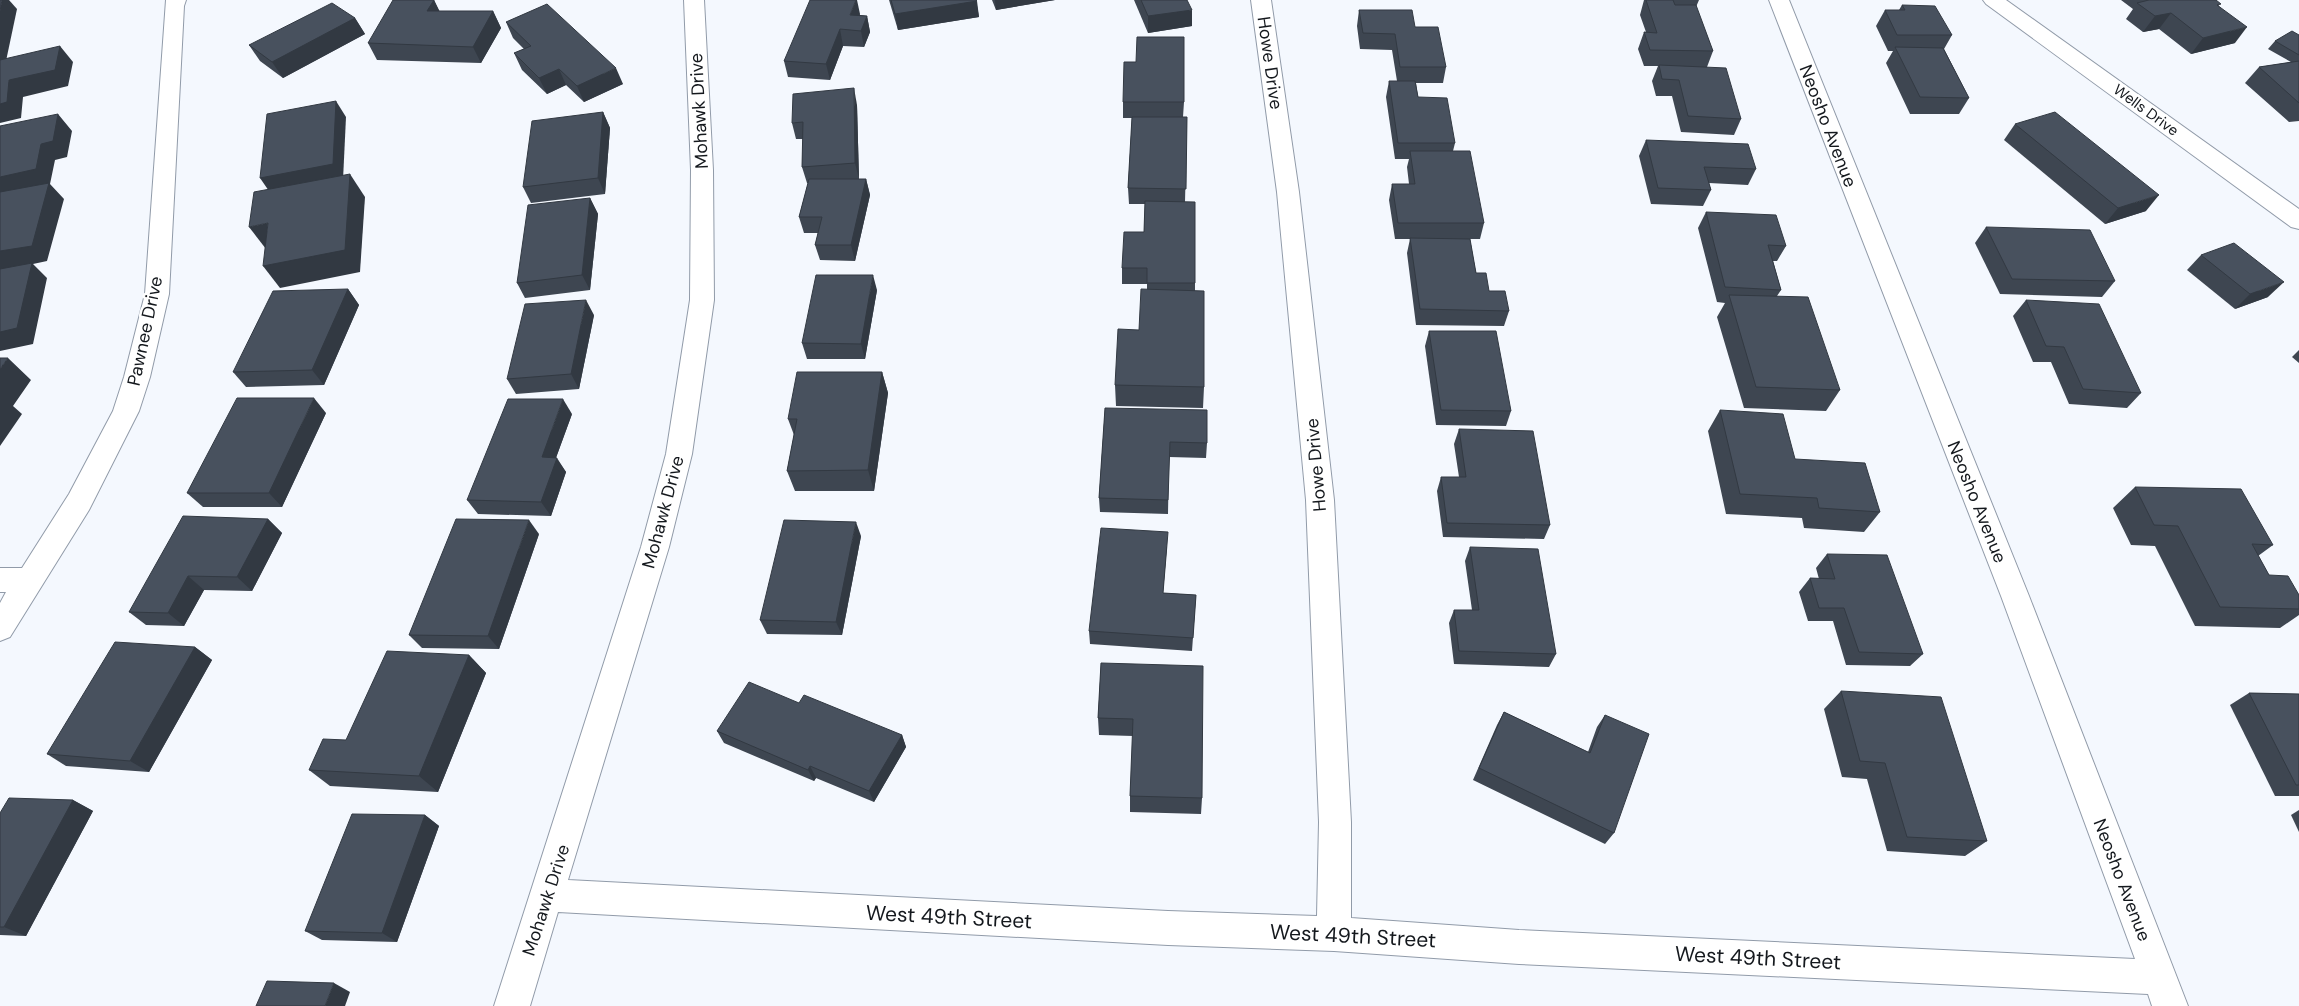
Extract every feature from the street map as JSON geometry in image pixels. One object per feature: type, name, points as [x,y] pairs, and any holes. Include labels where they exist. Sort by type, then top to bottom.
[{"type":"street","name":"Pawnee Drive","points":[[0,628],[79,502],[126,411],[137,377],[157,294],[174,6],[176,0]]},
{"type":"street","name":"Mohawk Drive","points":[[512,1006],[548,896],[655,548],[679,454],[702,300],[702,170],[694,0]]},
{"type":"street","name":"Howe Drive","points":[[1261,0],[1288,192],[1320,500],[1335,822],[1334,934]]},
{"type":"street","name":"Neosho Avenue","points":[[1779,0],[2015,596],[2165,992]]},
{"type":"street","name":"Wells Drive","points":[[1993,0],[2299,221]]},
{"type":"street","points":[[0,580],[30,581]]},
{"type":"street","name":"West 49th Street","points":[[548,896],[1168,928],[1334,934],[2165,992]]},
{"type":"building","points":[[393,0],[434,0],[427,11],[493,11],[473,47],[368,43]]},
{"type":"building","points":[[810,0],[856,0],[850,15],[867,16],[861,31],[840,29],[826,64],[784,61]]},
{"type":"building","points":[[891,0],[976,0],[977,1],[895,14]]},
{"type":"building","points":[[1141,0],[1187,0],[1192,10],[1148,16]]},
{"type":"building","points":[[1646,0],[1673,0],[1675,5],[1696,5],[1713,51],[1650,50],[1644,32],[1657,33]]},
{"type":"building","points":[[2149,0],[2216,0],[2221,4],[2217,5],[2247,27],[2203,38],[2171,13],[2155,16],[2137,3]]},
{"type":"building","points":[[332,3],[355,18],[272,62],[249,45]]},
{"type":"building","points":[[547,4],[616,68],[577,86],[559,69],[539,78],[514,53],[531,46],[506,22]]},
{"type":"building","points":[[1902,5],[1935,6],[1952,35],[1897,35],[1885,10],[1905,10]]},
{"type":"building","points":[[1359,10],[1412,10],[1415,27],[1438,27],[1446,67],[1400,67],[1395,34],[1363,33]]},
{"type":"building","points":[[2292,31],[2299,35],[2299,55],[2275,41]]},
{"type":"building","points":[[1137,37],[1184,37],[1184,102],[1123,102],[1124,62],[1136,62]]},
{"type":"building","points":[[60,46],[55,70],[9,80],[7,102],[0,104],[0,60]]},
{"type":"building","points":[[1895,47],[1943,48],[1969,98],[1920,97]]},
{"type":"building","points":[[2299,61],[2299,103],[2259,67]]},
{"type":"building","points":[[1659,65],[1726,68],[1741,119],[1688,116],[1679,80],[1662,79]]},
{"type":"building","points":[[1389,81],[1415,81],[1418,97],[1447,98],[1455,143],[1398,143]]},
{"type":"building","points":[[854,88],[855,163],[802,167],[803,122],[792,123],[793,94]]},
{"type":"building","points":[[336,101],[333,164],[260,178],[267,114]]},
{"type":"building","points":[[603,112],[598,178],[523,187],[532,121]]},
{"type":"building","points":[[2055,112],[2159,195],[2118,208],[2015,124]]},
{"type":"building","points":[[58,114],[53,141],[41,144],[36,169],[0,177],[0,126]]},
{"type":"building","points":[[1132,117],[1187,117],[1186,189],[1128,188]]},
{"type":"building","points":[[1646,140],[1748,144],[1756,169],[1704,167],[1711,190],[1658,188]]},
{"type":"building","points":[[1410,151],[1470,151],[1484,223],[1398,223],[1392,184],[1415,184]]},
{"type":"building","points":[[350,174],[345,250],[263,266],[268,223],[249,227],[254,192]]},
{"type":"building","points":[[809,179],[866,179],[851,245],[815,245],[822,217],[799,217]]},
{"type":"building","points":[[49,183],[32,246],[0,251],[0,192]]},
{"type":"building","points":[[590,198],[582,275],[517,283],[528,205]]},
{"type":"building","points":[[1145,201],[1195,202],[1195,283],[1147,283],[1147,268],[1122,268],[1124,232],[1144,232]]},
{"type":"building","points":[[1706,212],[1776,215],[1786,246],[1768,245],[1781,290],[1725,287]]},
{"type":"building","points":[[1986,227],[2090,230],[2115,281],[2012,279]]},
{"type":"building","points":[[1410,238],[1470,239],[1476,273],[1486,273],[1489,291],[1505,291],[1509,311],[1420,309]]},
{"type":"building","points":[[2234,243],[2284,282],[2250,294],[2201,255]]},
{"type":"building","points":[[32,263],[17,328],[0,332],[0,269]]},
{"type":"building","points":[[816,275],[873,275],[861,344],[802,343]]},
{"type":"building","points":[[348,289],[312,370],[233,372],[273,291]]},
{"type":"building","points":[[1141,289],[1204,291],[1204,387],[1115,385],[1118,329],[1139,330]]},
{"type":"building","points":[[1729,295],[1808,297],[1840,390],[1756,387]]},
{"type":"building","points":[[586,300],[571,374],[507,379],[525,304]]},
{"type":"building","points":[[2026,300],[2099,304],[2141,393],[2083,389],[2064,347],[2046,346]]},
{"type":"building","points":[[1429,331],[1496,331],[1511,411],[1441,410]]},
{"type":"building","points":[[0,358],[8,358],[0,369]]},
{"type":"building","points":[[797,372],[882,372],[868,470],[787,471],[797,419],[788,419]]},
{"type":"building","points":[[237,398],[314,398],[269,493],[187,493]]},
{"type":"building","points":[[508,399],[563,399],[542,457],[557,458],[541,502],[467,500]]},
{"type":"building","points":[[1105,408],[1207,410],[1207,443],[1170,442],[1168,500],[1099,498]]},
{"type":"building","points":[[1720,410],[1783,414],[1795,459],[1865,463],[1880,512],[1819,508],[1817,498],[1740,494]]},
{"type":"building","points":[[1459,429],[1533,431],[1550,525],[1447,523],[1441,477],[1466,477]]},
{"type":"building","points":[[2135,487],[2241,489],[2273,545],[2252,544],[2269,575],[2288,576],[2299,595],[2299,609],[2220,607],[2178,526],[2154,525]]},
{"type":"building","points":[[183,516],[268,519],[237,577],[188,576],[168,613],[129,612]]},
{"type":"building","points":[[456,519],[529,520],[488,636],[409,635]]},
{"type":"building","points":[[784,520],[856,522],[836,622],[760,620]]},
{"type":"building","points":[[1101,528],[1168,532],[1163,593],[1196,595],[1193,638],[1089,631]]},
{"type":"building","points":[[1470,547],[1538,549],[1556,654],[1459,651],[1454,610],[1479,610]]},
{"type":"building","points":[[1827,554],[1887,555],[1923,654],[1859,652],[1844,608],[1819,608],[1810,578],[1835,579]]},
{"type":"building","points":[[115,642],[195,647],[130,761],[47,754]]},
{"type":"building","points":[[387,651],[469,655],[419,776],[309,770],[323,739],[346,740]]},
{"type":"building","points":[[1101,663],[1203,666],[1202,798],[1130,796],[1133,719],[1098,718]]},
{"type":"building","points":[[749,682],[799,703],[804,695],[902,735],[869,791],[810,766],[808,770],[717,731]]},
{"type":"building","points":[[1841,691],[1941,697],[1987,841],[1907,837],[1885,763],[1860,761]]},
{"type":"building","points":[[2249,693],[2299,694],[2299,785],[2296,785]]},
{"type":"building","points":[[1504,712],[1590,753],[1605,715],[1649,734],[1614,833],[1479,768]]},
{"type":"building","points":[[9,798],[73,800],[4,927],[0,927],[0,813]]},
{"type":"building","points":[[352,814],[425,815],[382,933],[305,931]]},
{"type":"building","points":[[267,981],[334,983],[325,1006],[256,1006]]}]
